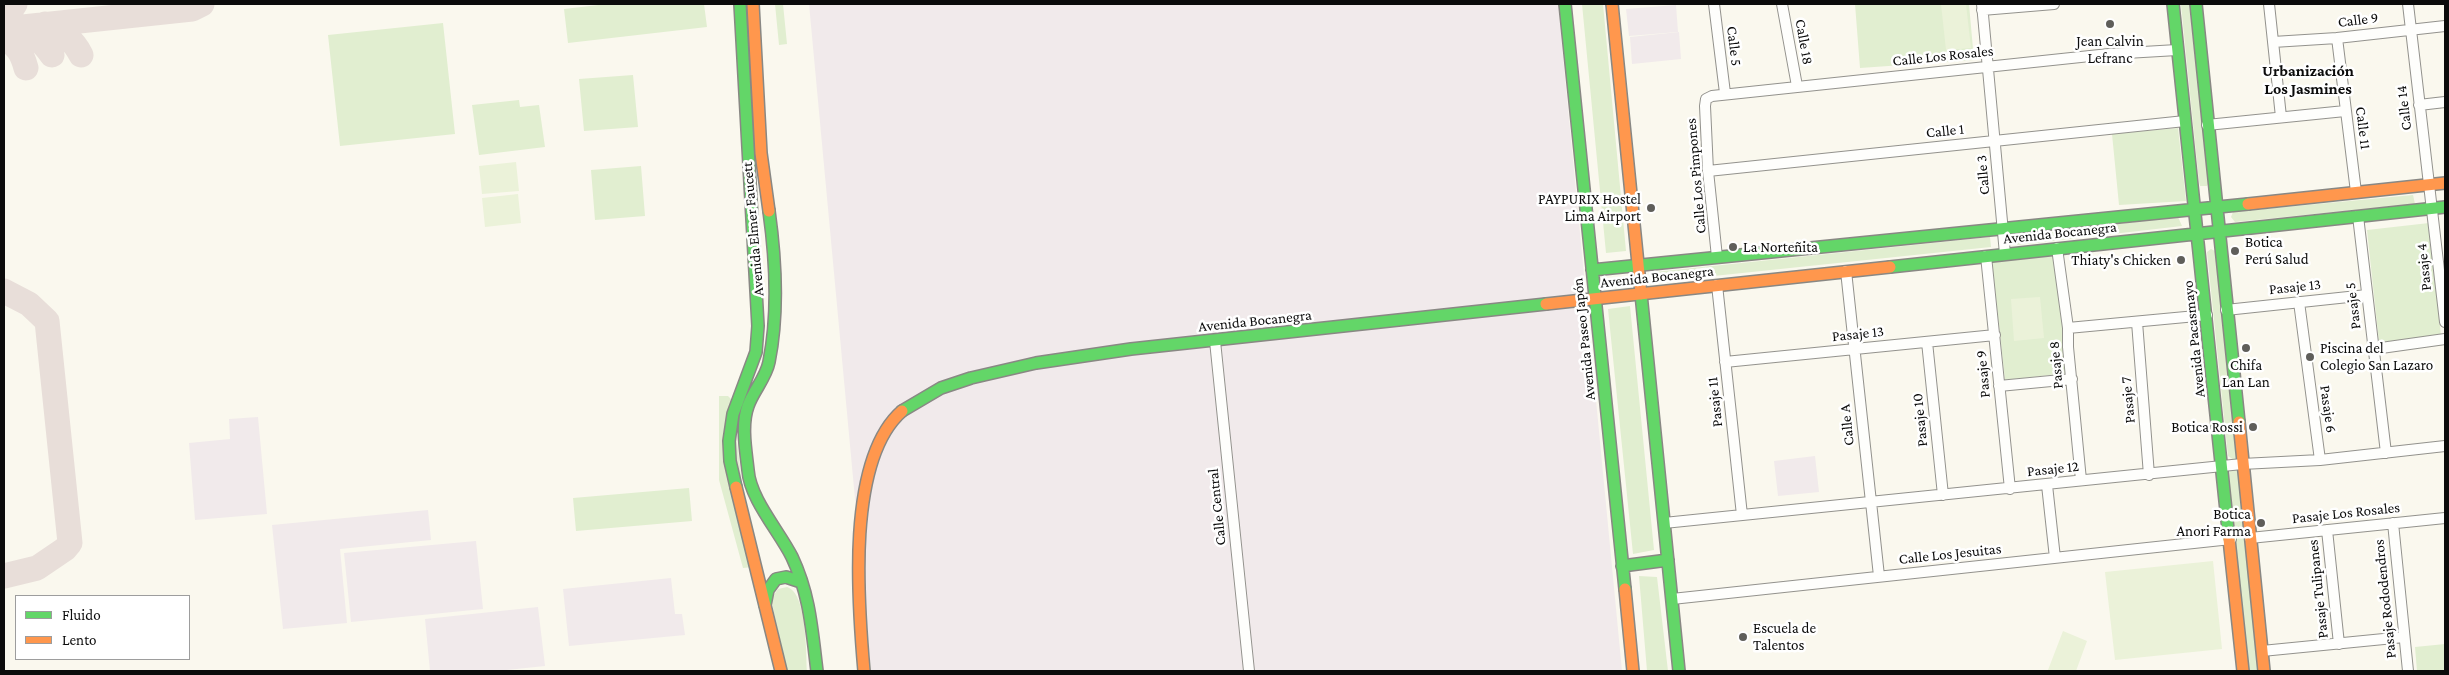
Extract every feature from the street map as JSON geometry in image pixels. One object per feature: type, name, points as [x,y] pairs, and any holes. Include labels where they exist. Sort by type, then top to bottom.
[{"type":"main road","name":"Avenida Elmer Faucett","points":[[740,4],[742,75],[749,154],[758,326],[756,352],[733,414],[729,441],[730,461],[782,671]]},
{"type":"main road","name":"Avenida Elmer Faucett","points":[[753,4],[762,153],[776,288],[774,333],[769,365],[748,406],[745,419],[746,458],[752,488],[792,558],[809,601],[816,671]]},
{"type":"main road","name":"Avenida Paseo Japón","points":[[1565,4],[1633,671]]},
{"type":"main road","points":[[1612,4],[1679,671]]},
{"type":"main road","name":"Avenida Pacasmayo","points":[[2173,4],[2244,671]]},
{"type":"main road","points":[[2196,4],[2215,207],[2264,671]]},
{"type":"main road","name":"Avenida Bocanegra","points":[[1592,270],[2194,210],[2445,182]]},
{"type":"main road","name":"Avenida Bocanegra","points":[[864,671],[858,597],[866,481],[872,458],[894,418],[908,406],[941,388],[971,378],[1036,363],[1131,349],[2445,207]]},
{"type":"main road","points":[[1622,566],[1668,560]]},
{"type":"main road","points":[[765,605],[768,590],[776,579],[786,577],[801,582]]},
{"type":"main road","points":[[2238,618],[2258,616]]},
{"type":"street","name":"Calle 5","points":[[1714,4],[1725,93]]},
{"type":"street","points":[[1782,4],[1788,4]]},
{"type":"street","name":"Calle 18","points":[[1782,4],[1797,86]]},
{"type":"street","points":[[1982,7],[2054,4]]},
{"type":"street","points":[[2269,4],[2281,117]]},
{"type":"street","name":"Calle 14","points":[[2408,4],[2432,208]]},
{"type":"street","name":"Calle 3","points":[[1982,7],[2005,254]]},
{"type":"street","name":"Calle 9","points":[[2273,42],[2337,38],[2445,26]]},
{"type":"street","name":"Calle 11","points":[[2337,38],[2356,192]]},
{"type":"street","name":"Calle Los Rosales","points":[[1712,96],[1725,93],[2108,54],[2177,50]]},
{"type":"street","name":"Calle Los Pimpones","points":[[1712,96],[1706,99],[1705,106],[1708,171],[1717,257]]},
{"type":"street","points":[[2419,105],[2445,102]]},
{"type":"street","points":[[2207,125],[2346,111]]},
{"type":"street","name":"Calle 1","points":[[1708,171],[2185,121]]},
{"type":"street","name":"Pasaje 4","points":[[2432,208],[2443,289],[2445,322]]},
{"type":"street","name":"Pasaje 5","points":[[2358,216],[2386,453]]},
{"type":"street","name":"Pasaje 8","points":[[2057,248],[2068,328],[2082,480]]},
{"type":"street","name":"Pasaje 9","points":[[1986,256],[2010,489]]},
{"type":"street","name":"Calle A","points":[[1846,271],[1879,576]]},
{"type":"street","name":"Pasaje 11","points":[[1717,285],[1742,515]]},
{"type":"street","name":"Pasaje 13","points":[[2226,310],[2367,295]]},
{"type":"street","name":"Pasaje 6","points":[[2298,302],[2320,460]]},
{"type":"street","points":[[2068,328],[2207,315]]},
{"type":"street","name":"Pasaje 7","points":[[2136,322],[2149,475]]},
{"type":"street","name":"Pasaje 13","points":[[1725,362],[1995,335]]},
{"type":"street","points":[[2374,349],[2445,339]]},
{"type":"street","name":"Calle Central","points":[[1215,341],[1249,671]]},
{"type":"street","name":"Pasaje 10","points":[[1927,342],[1943,495]]},
{"type":"street","points":[[1999,386],[2072,379]]},
{"type":"street","name":"Pasaje 12","points":[[1664,523],[2242,464],[2320,460],[2445,446]]},
{"type":"street","points":[[2047,485],[2056,558]]},
{"type":"street","name":"Pasaje Los Rosales","points":[[2250,538],[2445,518]]},
{"type":"street","name":"Pasaje Rododendros","points":[[2392,523],[2408,671]]},
{"type":"street","name":"Pasaje Tulipanes","points":[[2327,530],[2339,644]]},
{"type":"street","name":"Calle Los Jesuitas","points":[[1672,599],[2230,539]]},
{"type":"street","points":[[2262,651],[2404,637]]},
{"type":"shaded area","points":[[809,4],[1558,4],[1622,671],[871,671]]},
{"type":"shaded area","points":[[1676,5],[1678,32],[1629,36],[1626,9]]},
{"type":"shaded area","points":[[1679,32],[1681,59],[1632,64],[1630,37]]},
{"type":"shaded area","points":[[258,417],[267,514],[195,520],[189,443],[230,439],[229,419]]},
{"type":"shaded area","points":[[1815,456],[1819,492],[1778,496],[1774,461]]},
{"type":"shaded area","points":[[428,510],[431,540],[340,549],[347,623],[283,629],[272,525]]},
{"type":"shaded area","points":[[476,541],[483,609],[351,622],[344,553]]},
{"type":"shaded area","points":[[671,578],[675,614],[682,614],[685,635],[569,646],[563,589]]},
{"type":"shaded area","points":[[538,607],[545,666],[497,671],[430,671],[425,619]]},
{"type":"green space","points":[[607,4],[704,4],[707,27],[568,43],[564,9]]},
{"type":"green space","points":[[775,4],[783,4],[787,44],[779,45]]},
{"type":"green space","points":[[1582,4],[1603,4],[1626,251],[1606,253]]},
{"type":"green space","points":[[1855,4],[1969,4],[1974,60],[1860,68]]},
{"type":"green space","points":[[1941,4],[1966,4],[1971,48],[1946,50]]},
{"type":"green space","points":[[2189,4],[2209,182],[2207,186],[2200,186],[2199,182],[2181,5]]},
{"type":"green space","points":[[443,23],[455,134],[340,146],[328,35]]},
{"type":"green space","points":[[633,75],[638,127],[584,131],[579,79]]},
{"type":"green space","points":[[519,100],[520,107],[539,105],[545,147],[479,155],[472,105]]},
{"type":"green space","points":[[2178,128],[2186,201],[2119,205],[2112,134]]},
{"type":"green space","points":[[516,162],[519,191],[482,194],[479,166]]},
{"type":"green space","points":[[641,166],[645,216],[595,220],[591,170]]},
{"type":"green space","points":[[518,194],[521,223],[485,227],[482,198]]},
{"type":"green space","points":[[2413,195],[2415,204],[2235,222],[2231,217],[2233,212]]},
{"type":"green space","points":[[2178,217],[2182,226],[2017,245],[2016,236]]},
{"type":"green space","points":[[2429,223],[2441,336],[2379,342],[2367,230]]},
{"type":"green space","points":[[1990,237],[1991,247],[1656,282],[1655,272]]},
{"type":"green space","points":[[2211,249],[2217,252],[2237,459],[2234,460],[2228,456],[2207,252]]},
{"type":"green space","points":[[2056,254],[2068,373],[2005,380],[1992,262]]},
{"type":"green space","points":[[2040,297],[2044,338],[2014,341],[2011,299]]},
{"type":"green space","points":[[1630,306],[1654,550],[1633,554],[1608,309]]},
{"type":"green space","points":[[719,396],[728,396],[732,400],[752,567],[743,568],[719,480]]},
{"type":"green space","points":[[2242,464],[2264,671],[2244,671],[2222,467]]},
{"type":"green space","points":[[689,488],[692,521],[576,531],[573,498]]},
{"type":"green space","points":[[2213,561],[2222,649],[2115,660],[2105,572]]},
{"type":"green space","points":[[1639,576],[1657,577],[1668,671],[1647,671]]},
{"type":"green space","points":[[787,587],[794,592],[802,611],[806,638],[807,671],[787,671],[771,599],[778,589]]},
{"type":"green space","points":[[2063,631],[2087,641],[2076,671],[2048,670]]},
{"type":"green space","points":[[2445,644],[2445,671],[2417,671],[2415,647]]},
{"type":"taxiway","points":[[4,21],[15,4]]},
{"type":"taxiway","points":[[4,29],[192,9],[202,4]]},
{"type":"taxiway","points":[[45,24],[66,36],[81,55]]},
{"type":"taxiway","points":[[15,29],[27,32],[36,38],[52,55]]},
{"type":"taxiway","points":[[4,38],[18,50],[26,68]]},
{"type":"taxiway","points":[[4,291],[29,304],[47,321],[70,543],[65,549],[37,568],[4,576]]},
{"type":"traffic: fast","points":[[736,487],[730,461],[729,441],[733,414],[756,352],[758,326],[740,4]]},
{"type":"traffic: fast","points":[[1565,4],[1625,589]]},
{"type":"traffic: fast","points":[[2173,4],[2229,539]]},
{"type":"traffic: fast","points":[[2196,4],[2239,422]]},
{"type":"traffic: fast","points":[[1592,270],[2248,204]]},
{"type":"traffic: fast","points":[[1890,267],[2445,207]]},
{"type":"traffic: fast","points":[[769,211],[775,268],[774,324],[769,362],[750,400],[746,413],[745,446],[750,481],[754,492],[792,557],[803,585],[812,627],[817,671]]},
{"type":"traffic: fast","points":[[1641,294],[1679,671]]},
{"type":"traffic: fast","points":[[902,411],[941,388],[971,378],[1036,363],[1131,349],[1546,304]]},
{"type":"traffic: fast","points":[[1622,566],[1668,560]]},
{"type":"traffic: fast","points":[[765,605],[768,590],[776,579],[786,577],[801,582]]},
{"type":"traffic: slow","points":[[753,4],[761,153],[769,211]]},
{"type":"traffic: slow","points":[[1612,4],[1641,294]]},
{"type":"traffic: slow","points":[[2248,204],[2445,183]]},
{"type":"traffic: slow","points":[[1546,304],[1890,267]]},
{"type":"traffic: slow","points":[[864,671],[859,572],[860,534],[864,497],[872,463],[884,433],[902,411]]},
{"type":"traffic: slow","points":[[2239,422],[2264,671]]},
{"type":"traffic: slow","points":[[736,487],[781,671]]},
{"type":"traffic: slow","points":[[2229,539],[2243,671]]},
{"type":"traffic: slow","points":[[1625,589],[1633,671]]},
{"type":"place","name":"Jean Calvin Lefranc","points":[[2110,24]]},
{"type":"place","name":"PAYPURIX Hostel Lima Airport","points":[[1651,208]]},
{"type":"place","name":"La Norteñita","points":[[1733,247]]},
{"type":"place","name":"Botica Perú Salud","points":[[2235,251]]},
{"type":"place","name":"Thiaty's Chicken","points":[[2181,260]]},
{"type":"place","name":"Chifa Lan Lan","points":[[2246,348]]},
{"type":"place","name":"Piscina del Colegio San Lazaro","points":[[2310,357]]},
{"type":"place","name":"Botica Rossi","points":[[2253,427]]},
{"type":"place","name":"Botica Anori Farma","points":[[2261,523]]},
{"type":"place","name":"Escuela de Talentos","points":[[1743,637]]},
{"type":"district","name":"Urbanización Los Jasmines","points":[[2308,80]]}]
